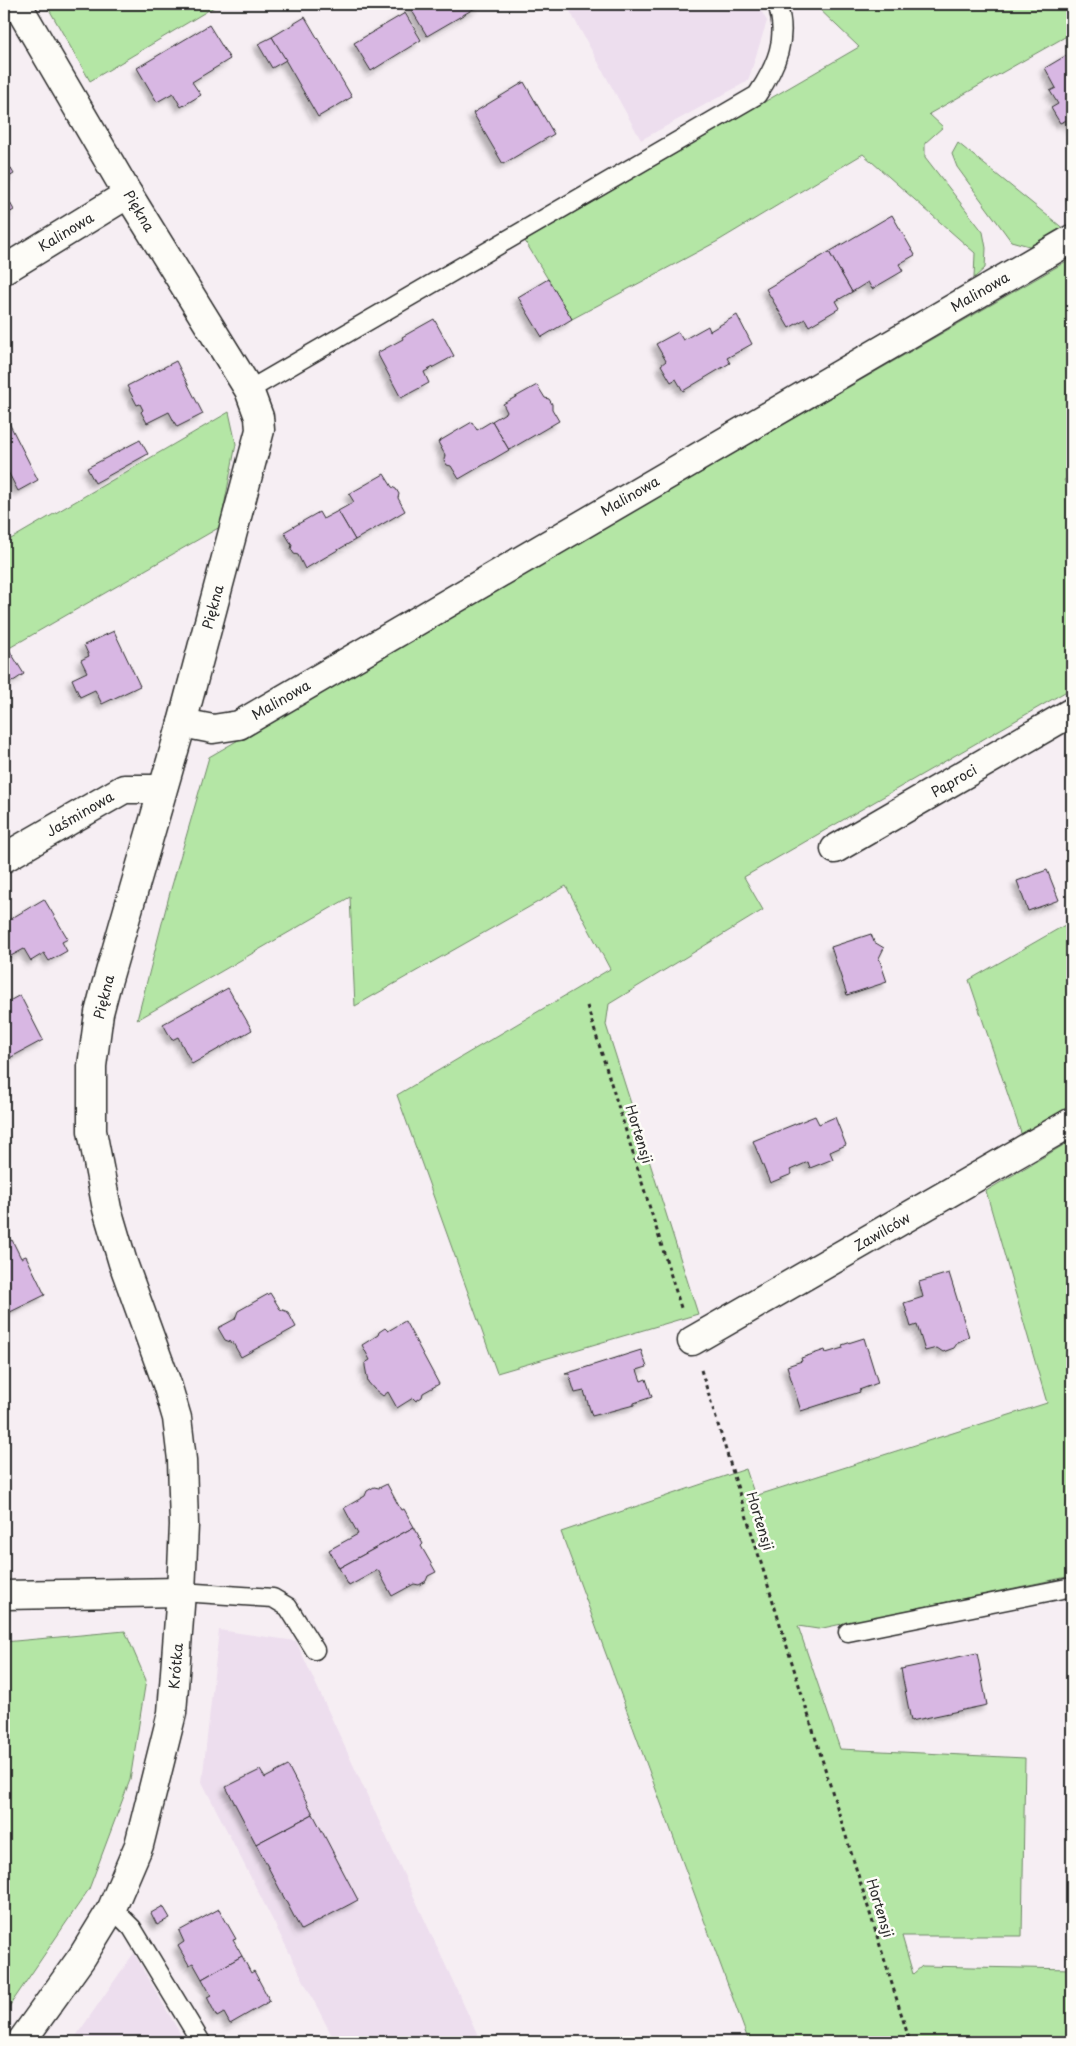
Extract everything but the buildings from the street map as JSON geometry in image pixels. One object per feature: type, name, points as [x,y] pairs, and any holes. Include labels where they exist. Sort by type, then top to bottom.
[{"type":"street","name":"Piękna","points":[[17,4],[128,194],[249,390],[259,417],[258,442],[182,723],[99,1013],[92,1066],[92,1131],[107,1209],[123,1263]]},
{"type":"street","name":"Kalinowa","points":[[4,270],[128,194]]},
{"type":"street","name":"Malinowa","points":[[182,723],[213,729],[239,725],[1072,240]]},
{"type":"street","name":"Paproci","points":[[835,849],[1072,712]]},
{"type":"street","name":"Jaśminowa","points":[[4,858],[124,789],[162,789]]},
{"type":"street","name":"Zawilców","points":[[692,1341],[1072,1122]]},
{"type":"street","name":"Krótka","points":[[22,2042],[82,1958],[112,1908],[139,1845],[172,1714],[182,1592],[184,1516],[182,1460],[177,1418],[143,1314],[123,1263]]},
{"type":"street","points":[[4,1595],[182,1592]]},
{"type":"lane","points":[[249,390],[757,95],[772,74],[780,51],[781,28],[777,4]]},
{"type":"lane","points":[[848,1632],[1072,1587]]},
{"type":"lane","points":[[182,1592],[273,1598],[288,1607],[315,1650]]},
{"type":"lane","points":[[112,1908],[132,1928],[201,2042]]},
{"type":"path","name":"Hortensji","points":[[587,1006],[910,2042]]},
{"type":"shaded area","points":[[566,4],[757,4],[767,21],[748,81],[641,140]]},
{"type":"shaded area","points":[[219,1630],[296,1641],[481,2042],[335,2042],[202,1782]]},
{"type":"shaded area","points":[[134,1953],[185,2042],[72,2042],[117,1977]]},
{"type":"green space","points":[[46,4],[219,4],[90,81]]},
{"type":"green space","points":[[814,4],[1072,4],[1072,33],[929,114],[943,127],[925,143],[925,157],[983,232],[986,248],[985,268],[974,278],[975,253],[863,154],[718,241],[572,319],[525,241],[859,47]]},
{"type":"green space","points":[[958,143],[1065,230],[1050,242],[1029,246],[1011,241],[957,167],[952,154]]},
{"type":"green space","points":[[1072,258],[1072,475],[1064,480],[1072,496],[1072,688],[744,877],[763,910],[609,1004],[606,1025],[698,1314],[497,1373],[397,1095],[610,969],[566,886],[355,1006],[350,897],[137,1020],[169,896],[209,757]]},
{"type":"green space","points":[[229,412],[236,444],[220,527],[4,651],[4,543]]},
{"type":"green space","points":[[1072,921],[1072,1106],[1022,1136],[969,980]]},
{"type":"green space","points":[[1072,1140],[1072,1576],[818,1629],[798,1626],[840,1749],[1025,1758],[1022,1936],[902,1936],[913,1974],[922,1966],[1072,1969],[1072,2042],[749,2042],[561,1532],[746,1469],[755,1496],[1047,1403],[986,1191]]},
{"type":"green space","points":[[125,1631],[146,1680],[130,1780],[89,1889],[4,2014],[4,1642]]}]
